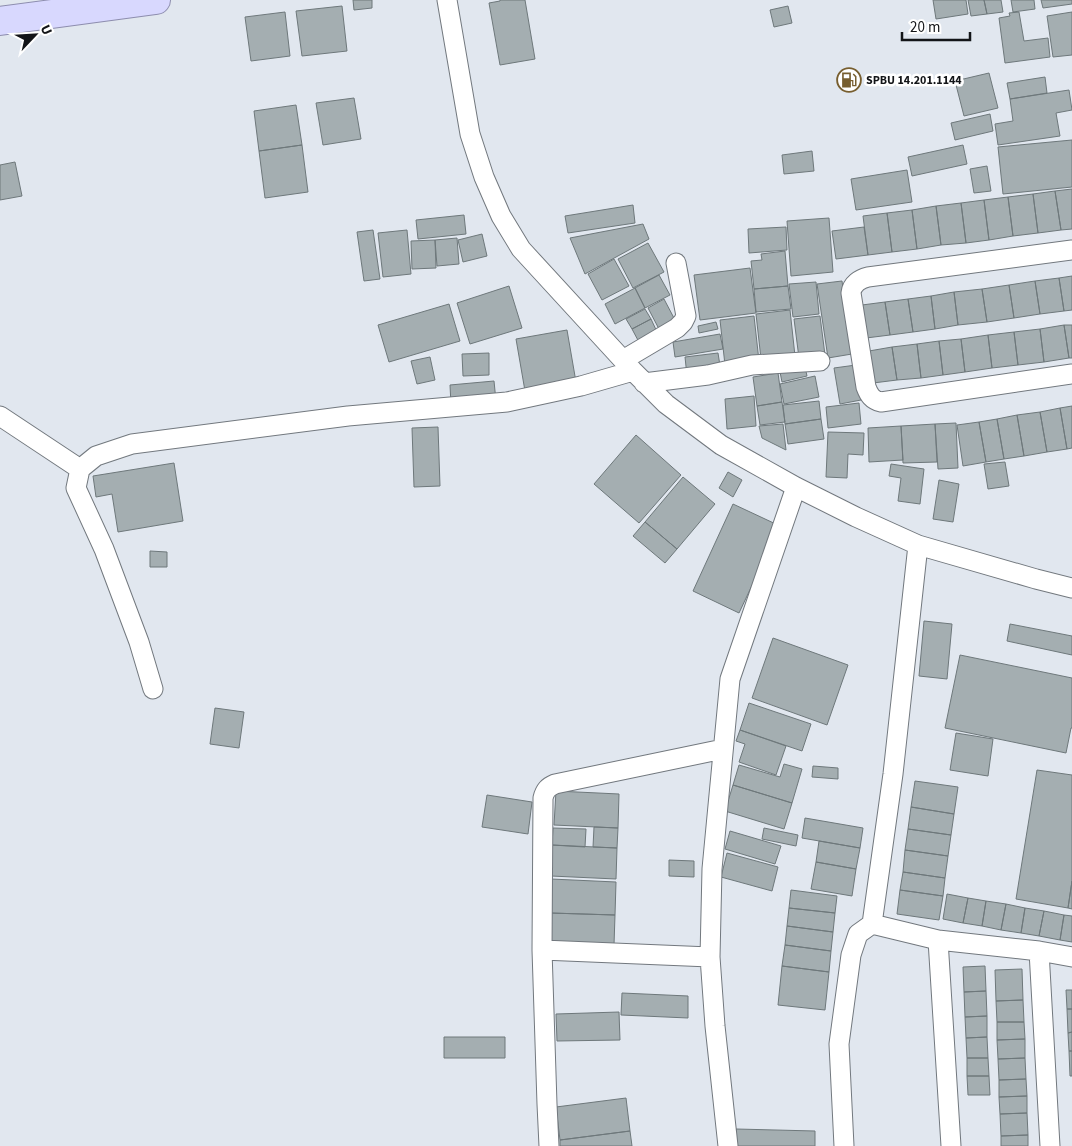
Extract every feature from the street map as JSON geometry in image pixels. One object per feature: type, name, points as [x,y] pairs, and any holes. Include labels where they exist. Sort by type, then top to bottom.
[{"type":"highway","points":[[0,21],[156,0]]},
{"type":"street","points":[[447,0],[470,134],[484,177],[501,216],[521,249],[633,372],[666,404],[721,445],[796,487],[918,546],[1072,588]]},
{"type":"street","points":[[1072,250],[868,277],[855,284],[851,293],[866,387],[871,397],[878,401],[1072,374]]},
{"type":"street","points":[[633,372],[683,322],[686,316],[676,263]]},
{"type":"street","points":[[153,689],[139,642],[104,549],[76,488],[80,470],[96,456],[132,444],[348,416],[507,402],[581,386],[633,372],[708,375],[752,365],[820,361]]},
{"type":"street","points":[[0,416],[80,470]]},
{"type":"street","points":[[728,1146],[715,1026],[710,957],[712,868],[730,680],[796,487]]},
{"type":"street","points":[[844,1146],[839,1044],[851,955],[858,934],[872,924],[893,774],[918,546]]},
{"type":"street","points":[[549,1146],[542,950],[543,798],[546,790],[555,784],[723,748]]},
{"type":"street","points":[[872,924],[938,940],[1039,951],[1072,957]]},
{"type":"street","points":[[938,940],[950,1146]]},
{"type":"street","points":[[542,950],[710,957]]},
{"type":"street","points":[[1039,951],[1050,1146]]},
{"type":"building","points":[[353,0],[372,0],[372,8],[354,10]]},
{"type":"building","points":[[500,0],[525,0],[535,59],[500,65],[489,3]]},
{"type":"building","points":[[933,0],[966,0],[968,14],[936,19]]},
{"type":"building","points":[[968,0],[984,0],[987,14],[971,16]]},
{"type":"building","points":[[984,0],[1001,0],[1003,12],[987,14]]},
{"type":"building","points":[[1011,0],[1034,0],[1035,9],[1013,12]]},
{"type":"building","points":[[1041,0],[1072,0],[1072,4],[1043,8]]},
{"type":"building","points":[[342,6],[347,51],[302,56],[296,11]]},
{"type":"building","points":[[788,6],[792,23],[774,27],[770,10]]},
{"type":"building","points":[[285,12],[290,56],[251,61],[245,17]]},
{"type":"building","points":[[1019,12],[1024,41],[1048,38],[1050,57],[1005,63],[999,18],[1010,16],[1009,13]]},
{"type":"building","points":[[1072,12],[1072,55],[1053,57],[1047,16]]},
{"type":"building","points":[[989,73],[998,108],[964,116],[955,81]]},
{"type":"building","points":[[1045,77],[1047,93],[1010,99],[1007,83]]},
{"type":"building","points":[[1069,90],[1072,110],[1056,113],[1060,136],[998,145],[995,124],[1013,121],[1010,99]]},
{"type":"building","points":[[354,98],[361,139],[323,145],[316,103]]},
{"type":"building","points":[[296,105],[302,145],[259,151],[254,111]]},
{"type":"building","points":[[990,114],[993,131],[955,140],[951,123]]},
{"type":"building","points":[[1072,140],[1072,187],[1003,194],[998,147]]},
{"type":"building","points":[[302,145],[308,192],[265,198],[259,151]]},
{"type":"building","points":[[963,145],[967,164],[912,176],[908,157]]},
{"type":"building","points":[[812,151],[814,171],[784,174],[782,155]]},
{"type":"building","points":[[15,162],[22,196],[0,200],[0,165]]},
{"type":"building","points":[[987,166],[991,191],[974,193],[970,169]]},
{"type":"building","points":[[907,170],[912,202],[856,210],[851,179]]},
{"type":"building","points":[[1072,189],[1072,229],[1061,230],[1055,191]]},
{"type":"building","points":[[1055,191],[1061,230],[1038,233],[1033,194]]},
{"type":"building","points":[[1033,194],[1038,233],[1013,236],[1008,197]]},
{"type":"building","points":[[1008,197],[1013,236],[989,240],[984,200]]},
{"type":"building","points":[[984,200],[989,240],[966,243],[961,203]]},
{"type":"building","points":[[961,203],[966,243],[941,245],[936,206]]},
{"type":"building","points":[[633,205],[635,223],[568,233],[565,216]]},
{"type":"building","points":[[936,206],[941,245],[917,249],[912,210]]},
{"type":"building","points":[[912,210],[917,249],[892,252],[887,213]]},
{"type":"building","points":[[887,213],[892,252],[868,255],[863,216]]},
{"type":"building","points":[[464,215],[466,234],[418,239],[416,220]]},
{"type":"building","points":[[829,218],[833,272],[791,276],[787,221]]},
{"type":"building","points":[[643,224],[649,239],[585,274],[570,238]]},
{"type":"building","points":[[786,227],[787,250],[749,253],[748,229]]},
{"type":"building","points":[[864,227],[868,255],[836,259],[832,231]]},
{"type":"building","points":[[373,230],[380,279],[364,281],[357,232]]},
{"type":"building","points":[[407,230],[411,274],[383,277],[378,233]]},
{"type":"building","points":[[482,234],[487,256],[463,262],[458,240]]},
{"type":"building","points":[[457,238],[459,264],[437,266],[435,240]]},
{"type":"building","points":[[435,240],[436,268],[412,269],[411,241]]},
{"type":"building","points":[[648,243],[664,272],[633,288],[618,259]]},
{"type":"building","points":[[785,251],[788,286],[754,289],[751,261],[762,260],[761,254]]},
{"type":"building","points":[[614,259],[629,286],[602,300],[588,274]]},
{"type":"building","points":[[750,268],[756,313],[700,320],[694,275]]},
{"type":"building","points":[[659,275],[670,295],[645,308],[635,288]]},
{"type":"building","points":[[1072,276],[1072,310],[1064,311],[1059,278]]},
{"type":"building","points":[[1059,278],[1064,311],[1040,314],[1035,281]]},
{"type":"building","points":[[842,281],[852,354],[828,358],[817,284]]},
{"type":"building","points":[[1035,281],[1040,314],[1014,318],[1009,285]]},
{"type":"building","points":[[816,282],[819,314],[793,317],[789,284]]},
{"type":"building","points":[[1009,285],[1014,318],[987,322],[982,289]]},
{"type":"building","points":[[509,286],[522,328],[470,344],[457,303]]},
{"type":"building","points":[[788,286],[791,309],[756,312],[754,289]]},
{"type":"building","points":[[635,288],[645,308],[615,324],[605,304]]},
{"type":"building","points":[[982,289],[987,322],[958,325],[954,292]]},
{"type":"building","points":[[954,292],[958,325],[935,329],[931,296]]},
{"type":"building","points":[[931,296],[935,329],[913,332],[908,299]]},
{"type":"building","points":[[664,299],[675,320],[659,329],[648,308]]},
{"type":"building","points":[[908,299],[913,332],[890,335],[885,302]]},
{"type":"building","points":[[885,302],[890,335],[866,338],[862,305]]},
{"type":"building","points":[[449,304],[460,341],[389,362],[378,325]]},
{"type":"building","points":[[645,309],[651,319],[632,329],[626,319]]},
{"type":"building","points":[[790,310],[795,356],[761,359],[756,314]]},
{"type":"building","points":[[754,316],[759,361],[725,365],[720,320]]},
{"type":"building","points":[[820,316],[825,355],[799,358],[794,319]]},
{"type":"building","points":[[651,319],[658,334],[640,344],[632,329]]},
{"type":"building","points":[[716,322],[718,329],[699,333],[698,326]]},
{"type":"building","points":[[1064,325],[1072,325],[1072,358],[1069,358]]},
{"type":"building","points":[[1064,325],[1069,358],[1044,362],[1040,329]]},
{"type":"building","points":[[1040,329],[1044,362],[1018,365],[1014,332]]},
{"type":"building","points":[[567,330],[576,382],[525,391],[516,339]]},
{"type":"building","points":[[1014,332],[1018,365],[992,368],[988,335]]},
{"type":"building","points":[[720,334],[723,349],[675,357],[673,342]]},
{"type":"building","points":[[988,335],[992,368],[965,372],[961,339]]},
{"type":"building","points":[[961,339],[965,372],[943,375],[939,341]]},
{"type":"building","points":[[939,341],[943,375],[921,378],[917,344]]},
{"type":"building","points":[[917,344],[921,378],[897,380],[892,347]]},
{"type":"building","points":[[892,347],[897,380],[873,383],[869,351]]},
{"type":"building","points":[[489,353],[489,375],[463,376],[462,354]]},
{"type":"building","points":[[718,353],[721,372],[687,376],[685,357]]},
{"type":"building","points":[[430,357],[435,380],[417,384],[411,361]]},
{"type":"building","points":[[856,365],[861,400],[840,404],[834,368]]},
{"type":"building","points":[[805,367],[807,376],[782,382],[780,372]]},
{"type":"building","points":[[778,373],[782,402],[757,406],[753,377]]},
{"type":"building","points":[[815,376],[819,397],[784,404],[780,384]]},
{"type":"building","points":[[494,381],[496,401],[451,405],[450,385]]},
{"type":"building","points":[[754,396],[756,426],[727,429],[725,399]]},
{"type":"building","points":[[819,401],[821,419],[785,424],[783,405]]},
{"type":"building","points":[[782,402],[785,422],[760,425],[757,406]]},
{"type":"building","points":[[859,403],[861,424],[828,428],[826,407]]},
{"type":"building","points":[[1072,406],[1072,448],[1067,449],[1060,408]]},
{"type":"building","points":[[1060,408],[1067,449],[1047,452],[1040,412]]},
{"type":"building","points":[[1040,412],[1047,452],[1024,456],[1017,415]]},
{"type":"building","points":[[1017,415],[1024,456],[1004,459],[997,419]]},
{"type":"building","points":[[821,419],[824,439],[788,444],[785,424]]},
{"type":"building","points":[[997,419],[1004,459],[986,462],[979,422]]},
{"type":"building","points":[[979,422],[986,462],[963,466],[957,425]]},
{"type":"building","points":[[956,423],[958,468],[938,469],[935,424]]},
{"type":"building","points":[[783,424],[786,450],[762,438],[759,426]]},
{"type":"building","points":[[935,424],[937,462],[903,463],[901,426]]},
{"type":"building","points":[[901,426],[903,460],[869,462],[868,428]]},
{"type":"building","points":[[438,427],[440,486],[414,487],[412,428]]},
{"type":"building","points":[[828,432],[864,433],[863,455],[848,454],[847,478],[826,477]]},
{"type":"building","points":[[636,435],[681,475],[639,523],[594,484]]},
{"type":"building","points":[[1005,462],[1009,486],[988,489],[984,464]]},
{"type":"building","points":[[174,463],[183,521],[118,532],[112,494],[96,497],[93,476]]},
{"type":"building","points":[[891,464],[924,469],[920,504],[898,501],[901,478],[889,476]]},
{"type":"building","points":[[728,472],[742,480],[733,497],[719,488]]},
{"type":"building","points":[[683,477],[715,504],[677,549],[645,522]]},
{"type":"building","points":[[939,480],[959,484],[953,522],[933,519]]},
{"type":"building","points":[[733,504],[780,526],[739,613],[693,591]]},
{"type":"building","points":[[645,522],[677,549],[665,563],[633,536]]},
{"type":"building","points":[[150,551],[167,552],[167,567],[150,567]]},
{"type":"building","points":[[924,621],[952,624],[947,679],[919,676]]},
{"type":"building","points":[[1010,624],[1072,636],[1072,655],[1007,641]]},
{"type":"building","points":[[773,638],[848,665],[827,725],[752,698]]},
{"type":"building","points":[[960,655],[1072,678],[1072,728],[1066,753],[945,728]]},
{"type":"building","points":[[749,703],[811,724],[802,751],[740,730]]},
{"type":"building","points":[[215,708],[244,712],[239,748],[210,744]]},
{"type":"building","points":[[740,730],[786,746],[776,775],[739,762],[745,744],[736,741]]},
{"type":"building","points":[[956,733],[993,739],[988,776],[950,770]]},
{"type":"building","points":[[784,764],[802,769],[792,803],[733,785],[739,765],[780,777]]},
{"type":"building","points":[[813,766],[838,768],[838,779],[812,777]]},
{"type":"building","points":[[1037,770],[1072,775],[1072,881],[1068,908],[1016,899]]},
{"type":"building","points":[[915,781],[958,787],[954,814],[911,807]]},
{"type":"building","points":[[733,785],[792,803],[784,829],[725,811]]},
{"type":"building","points":[[556,791],[619,794],[618,828],[554,825]]},
{"type":"building","points":[[487,795],[532,802],[528,834],[482,827]]},
{"type":"building","points":[[911,807],[954,814],[951,835],[908,829]]},
{"type":"building","points":[[805,818],[863,828],[860,848],[802,838]]},
{"type":"building","points":[[594,827],[618,828],[617,848],[593,847]]},
{"type":"building","points":[[553,828],[586,829],[585,847],[552,845]]},
{"type":"building","points":[[764,828],[798,835],[796,846],[762,839]]},
{"type":"building","points":[[908,829],[951,835],[948,856],[905,850]]},
{"type":"building","points":[[730,831],[781,846],[775,864],[725,849]]},
{"type":"building","points":[[819,841],[860,848],[856,869],[816,862]]},
{"type":"building","points":[[552,845],[617,848],[616,879],[551,876]]},
{"type":"building","points":[[905,850],[948,856],[945,878],[903,872]]},
{"type":"building","points":[[727,853],[778,867],[772,891],[721,877]]},
{"type":"building","points":[[669,860],[694,861],[694,877],[669,876]]},
{"type":"building","points":[[816,862],[856,869],[852,896],[811,889]]},
{"type":"building","points":[[903,872],[945,878],[943,896],[900,890]]},
{"type":"building","points":[[551,879],[616,882],[615,915],[550,913]]},
{"type":"building","points":[[1072,881],[1072,909],[1068,908]]},
{"type":"building","points":[[791,890],[837,896],[835,913],[789,908]]},
{"type":"building","points":[[900,890],[943,896],[939,920],[897,914]]},
{"type":"building","points":[[947,894],[968,898],[963,923],[943,919]]},
{"type":"building","points":[[968,898],[986,901],[982,926],[963,923]]},
{"type":"building","points":[[986,901],[1006,904],[1001,930],[982,926]]},
{"type":"building","points":[[1006,904],[1025,908],[1021,933],[1001,930]]},
{"type":"building","points":[[789,908],[835,913],[833,932],[787,926]]},
{"type":"building","points":[[1025,908],[1044,911],[1039,936],[1021,933]]},
{"type":"building","points":[[1044,911],[1064,915],[1060,940],[1039,936]]},
{"type":"building","points":[[550,913],[615,915],[614,945],[549,942]]},
{"type":"building","points":[[1064,915],[1072,916],[1072,942],[1060,940]]},
{"type":"building","points":[[787,926],[833,932],[831,951],[785,945]]},
{"type":"building","points":[[785,945],[831,951],[829,972],[782,966]]},
{"type":"building","points":[[782,966],[829,972],[825,1010],[778,1005]]},
{"type":"building","points":[[985,966],[986,991],[964,992],[963,967]]},
{"type":"building","points":[[1022,969],[1023,1000],[996,1001],[995,970]]},
{"type":"building","points":[[1066,990],[1072,990],[1072,1009],[1067,1009]]},
{"type":"building","points":[[986,991],[987,1016],[965,1017],[964,992]]},
{"type":"building","points":[[622,993],[688,996],[688,1018],[621,1015]]},
{"type":"building","points":[[1023,1000],[1024,1022],[997,1022],[996,1001]]},
{"type":"building","points":[[1067,1009],[1072,1009],[1072,1032],[1068,1033]]},
{"type":"building","points":[[619,1012],[620,1040],[557,1041],[556,1014]]},
{"type":"building","points":[[987,1016],[987,1037],[966,1038],[965,1017]]},
{"type":"building","points":[[997,1022],[1024,1022],[1025,1039],[997,1040]]},
{"type":"building","points":[[1072,1032],[1072,1051],[1069,1051],[1068,1033]]},
{"type":"building","points":[[444,1037],[505,1037],[505,1058],[444,1058]]},
{"type":"building","points":[[987,1037],[988,1058],[967,1058],[966,1038]]},
{"type":"building","points":[[1025,1039],[1025,1058],[998,1059],[997,1040]]},
{"type":"building","points":[[1069,1051],[1072,1051],[1072,1076],[1070,1076]]},
{"type":"building","points":[[967,1058],[988,1058],[989,1076],[967,1076]]},
{"type":"building","points":[[1025,1058],[1026,1079],[999,1080],[998,1059]]},
{"type":"building","points":[[967,1076],[989,1076],[990,1095],[968,1095]]},
{"type":"building","points":[[1026,1079],[1027,1096],[999,1097],[999,1080]]},
{"type":"building","points":[[1027,1096],[1027,1113],[1000,1114],[999,1097]]},
{"type":"building","points":[[626,1098],[630,1131],[560,1140],[556,1107]]},
{"type":"building","points":[[1027,1113],[1028,1135],[1001,1136],[1000,1114]]},
{"type":"building","points":[[736,1129],[815,1131],[815,1146],[736,1146]]},
{"type":"building","points":[[630,1131],[632,1146],[560,1146],[560,1140]]},
{"type":"building","points":[[1028,1135],[1028,1146],[1001,1146],[1001,1136]]},
{"type":"place","name":"SPBU 14.201.1144","points":[[849,80]]}]
